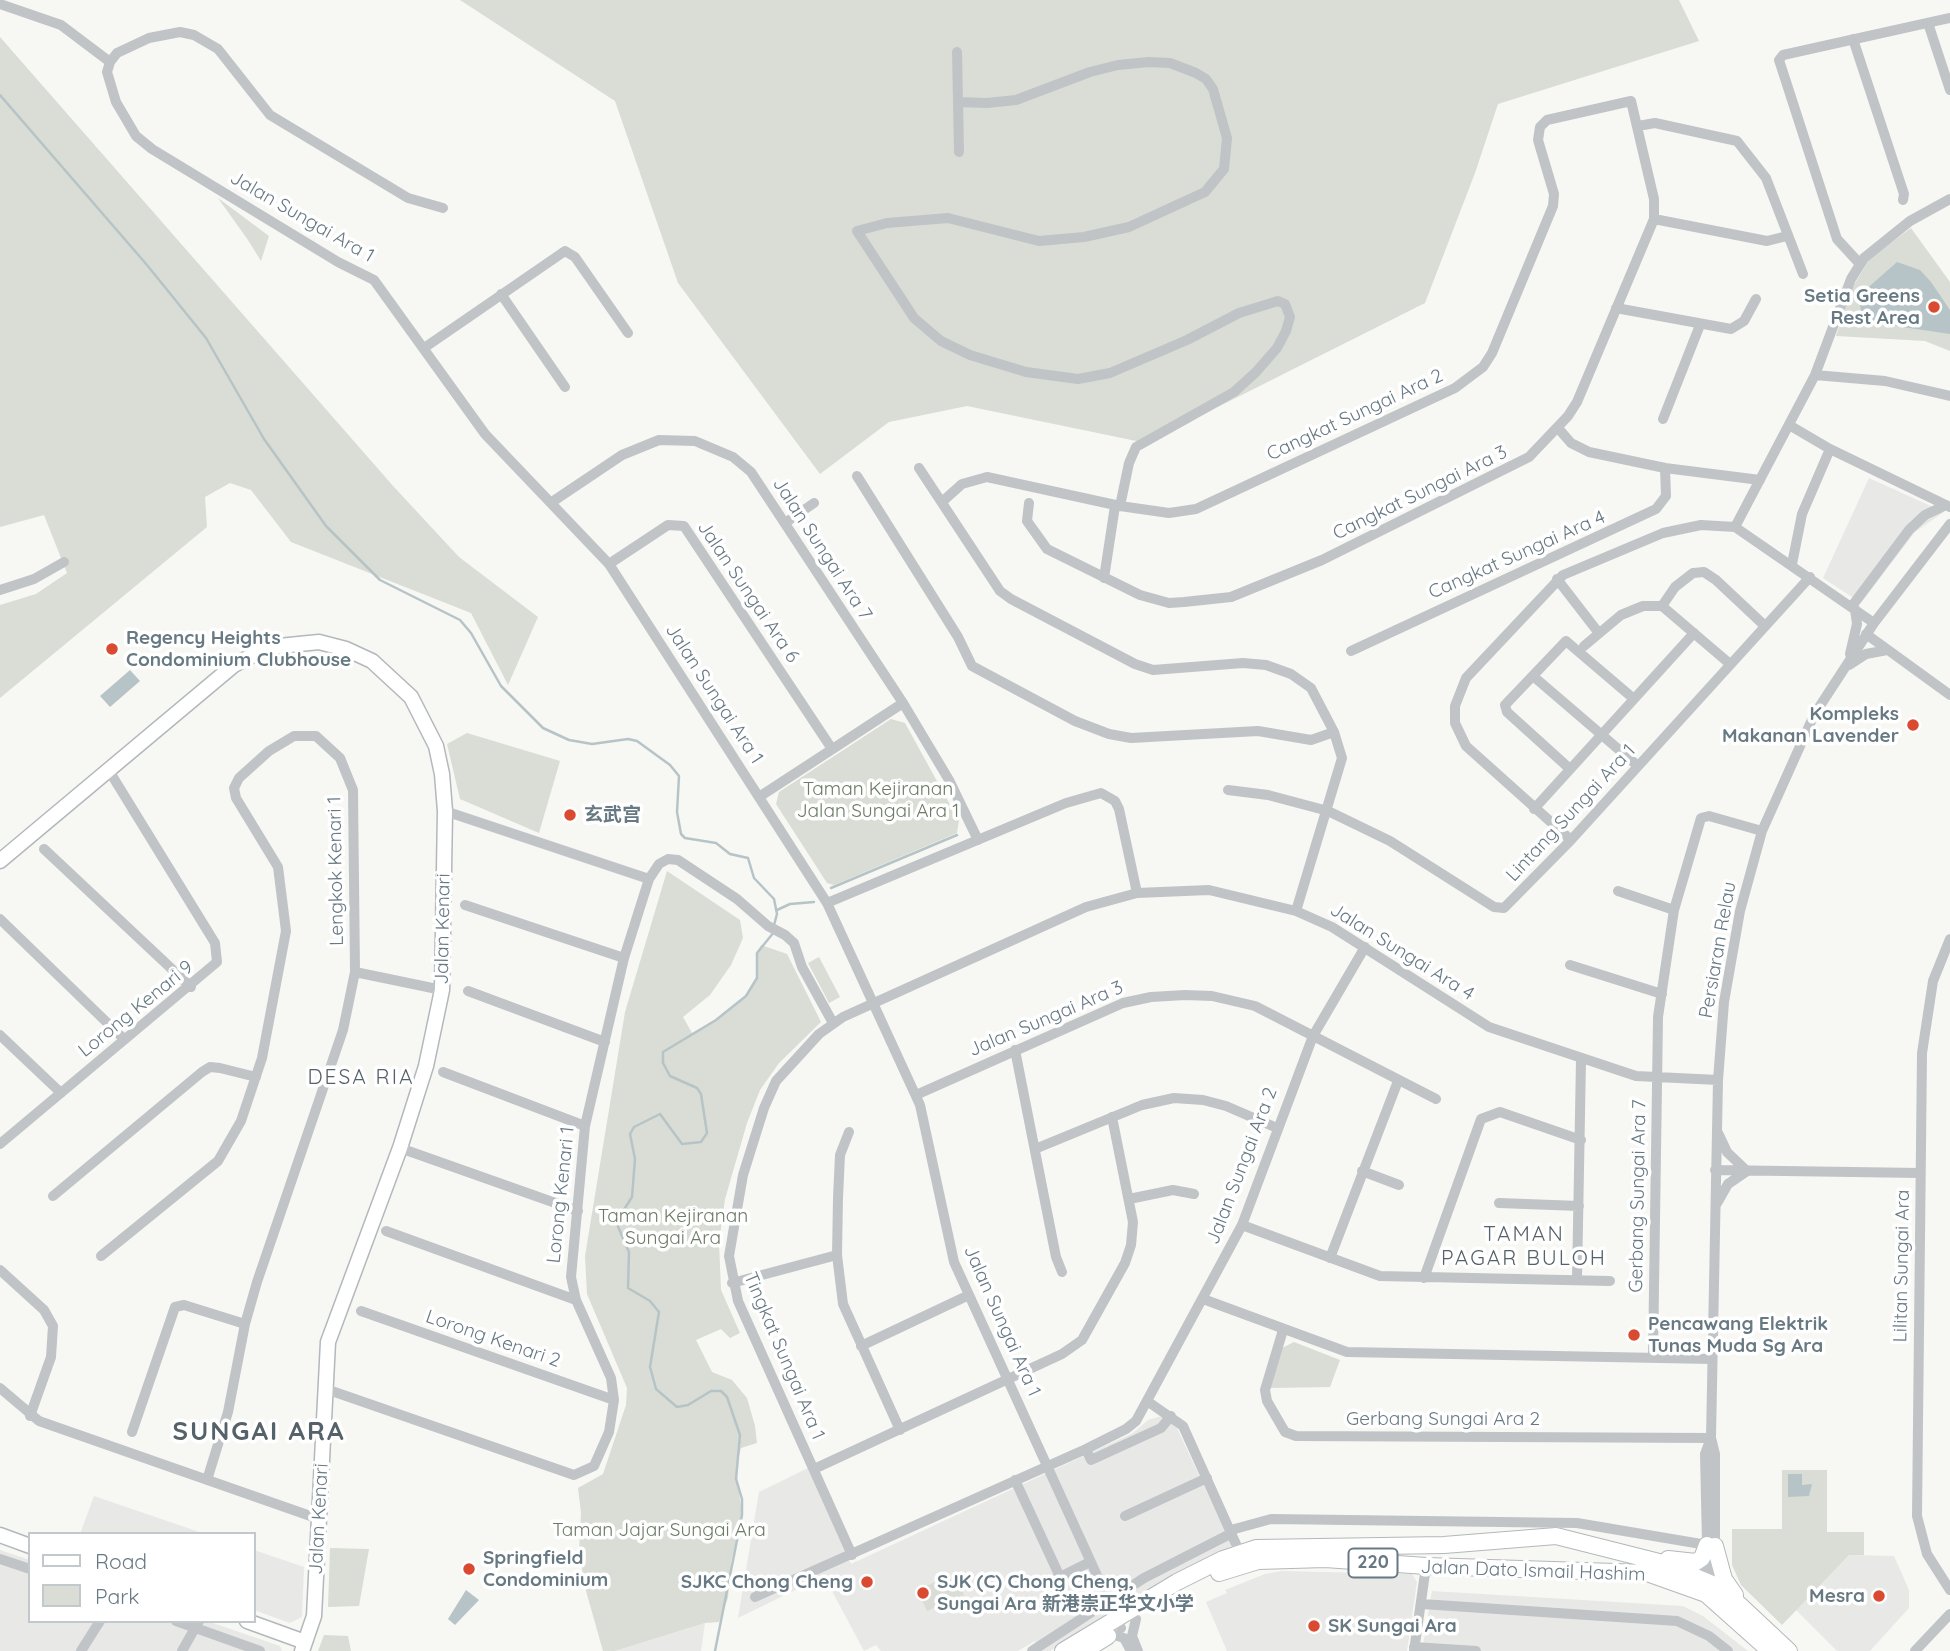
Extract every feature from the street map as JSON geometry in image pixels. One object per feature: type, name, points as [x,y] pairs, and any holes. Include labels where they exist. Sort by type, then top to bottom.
[{"type":"main road","points":[[1541,1569],[1563,1566],[1573,1558],[1570,1546],[1556,1536]]},
{"type":"main road","name":"Jalan Dato Ismail Hashim","points":[[1084,1651],[1177,1582],[1256,1548],[1444,1545],[1556,1536],[1663,1563],[1749,1613],[1789,1651]]},
{"type":"main road","points":[[1614,1550],[1692,1562],[1703,1558],[1711,1546]]},
{"type":"main road","points":[[1711,1546],[1724,1579],[1749,1613]]},
{"type":"main road","name":"Jalan Dato Ismail Hashim","points":[[1063,1651],[1136,1619],[1189,1587],[1245,1563],[1325,1559],[1426,1566],[1647,1573],[1704,1587],[1770,1651]]},
{"type":"street","points":[[0,4],[61,25],[110,62],[117,53],[149,38],[180,32],[194,35],[218,48],[271,115],[408,198],[443,208]]},
{"type":"street","points":[[1860,264],[1837,239],[1779,67],[1783,55],[1950,18]]},
{"type":"street","points":[[1928,23],[1950,90]]},
{"type":"street","points":[[1853,39],[1904,194],[1903,200]]},
{"type":"street","points":[[957,52],[959,152]]},
{"type":"street","name":"Jalan Sungai Ara 1","points":[[110,62],[107,72],[110,87],[136,136],[152,149],[338,262],[374,280],[485,434],[609,564],[759,797],[827,903],[916,1095],[951,1254],[1107,1600],[1116,1627]]},
{"type":"street","points":[[958,102],[1016,100],[1067,79],[1118,65],[1170,63],[1206,79],[1213,89],[1227,138],[1227,159],[1224,169],[1205,192],[1129,227],[1084,237],[1028,241],[948,218],[887,223],[857,231],[914,318],[941,341],[971,355],[1026,372],[1078,379],[1110,373],[1187,340],[1239,313],[1278,301],[1285,304],[1290,317],[1278,348],[1234,392],[1136,447],[1118,506],[1104,578]]},
{"type":"street","name":"Cangkat Sungai Ara 3","points":[[1029,503],[1027,521],[1046,549],[1140,595],[1169,603],[1231,597],[1322,560],[1529,457],[1558,428],[1577,402],[1654,219],[1654,199],[1631,101]]},
{"type":"street","name":"Cangkat Sungai Ara 2","points":[[943,501],[962,484],[987,477],[1118,506],[1169,513],[1196,509],[1423,405],[1468,380],[1492,353],[1553,206],[1554,194],[1538,141],[1540,127],[1547,120],[1631,101]]},
{"type":"street","points":[[1638,126],[1655,123],[1737,141],[1766,178],[1803,274]]},
{"type":"street","points":[[1735,527],[1815,375],[1832,325],[1868,251],[1946,201],[1950,213]]},
{"type":"street","points":[[1654,219],[1767,241],[1787,236]]},
{"type":"street","points":[[424,348],[565,251],[575,257],[628,333]]},
{"type":"street","points":[[500,294],[565,387]]},
{"type":"street","points":[[1616,309],[1724,328],[1738,327],[1756,299]]},
{"type":"street","points":[[1663,419],[1700,324]]},
{"type":"street","points":[[1815,375],[1885,381],[1950,396]]},
{"type":"street","points":[[1789,425],[1830,449],[1948,506]]},
{"type":"street","points":[[1558,428],[1571,443],[1581,449],[1665,468],[1760,480]]},
{"type":"street","name":"Jalan Sungai Ara 7","points":[[552,502],[640,446],[659,440],[695,441],[724,452],[751,472],[902,703],[948,780],[978,840]]},
{"type":"street","points":[[1792,564],[1802,514],[1830,449]]},
{"type":"street","points":[[919,468],[1000,591],[1011,599],[1135,664],[1153,670],[1243,663],[1266,665],[1291,674],[1311,688],[1334,732],[1342,758],[1296,911]]},
{"type":"street","name":"Cangkat Sungai Ara 4","points":[[1352,651],[1656,509],[1666,496],[1665,468]]},
{"type":"street","points":[[858,476],[958,637],[971,666],[1075,721],[1108,734],[1131,738],[1258,731],[1311,740],[1334,732]]},
{"type":"street","points":[[785,523],[814,503]]},
{"type":"street","points":[[1846,666],[1857,624],[1853,608],[1909,530],[1925,515],[1948,506]]},
{"type":"street","name":"Persiaran Relau","points":[[1704,1587],[1711,1546],[1715,1454],[1711,1438],[1717,1080],[1730,965],[1762,831],[1814,715],[1866,634],[1950,524]]},
{"type":"street","name":"Jalan Sungai Ara 6","points":[[609,564],[668,525],[684,526],[832,749]]},
{"type":"street","points":[[1572,840],[1466,746],[1455,723],[1455,706],[1465,678],[1557,579],[1663,533],[1701,525],[1735,527],[1874,623]]},
{"type":"street","points":[[0,590],[34,579],[64,562]]},
{"type":"street","points":[[1662,606],[1675,587],[1693,573],[1704,572],[1765,626]]},
{"type":"street","name":"Lintang Sungai Ara 1","points":[[1228,790],[1268,795],[1328,811],[1390,841],[1499,908],[1514,901],[1572,840],[1810,577]]},
{"type":"street","points":[[1557,579],[1598,632]]},
{"type":"street","points":[[1584,646],[1621,615],[1643,606],[1662,606],[1730,664]]},
{"type":"street","points":[[1534,809],[1694,633]]},
{"type":"street","points":[[1866,634],[1950,695]]},
{"type":"street","points":[[1570,769],[1505,708],[1533,676],[1566,641],[1634,699]]},
{"type":"street","name":"Jalan Kenari","points":[[0,861],[234,665],[269,647],[319,642],[346,649],[372,661],[411,697],[436,746],[444,811],[442,990],[426,1066],[400,1148],[328,1342],[314,1616],[304,1646]]},
{"type":"street","points":[[1846,666],[1866,654],[1887,650]]},
{"type":"street","points":[[1533,676],[1638,766]]},
{"type":"street","points":[[759,797],[902,703]]},
{"type":"street","name":"Lengkok Kenari 1","points":[[101,1256],[218,1161],[241,1121],[256,1077],[286,931],[278,867],[236,798],[234,788],[239,778],[269,751],[294,736],[323,740],[340,758],[353,790],[355,972],[343,1030],[245,1324],[228,1412],[208,1480]]},
{"type":"street","name":"Lorong Kenari 9","points":[[0,1144],[124,1039],[191,987],[217,962],[215,943],[108,769]]},
{"type":"street","points":[[827,903],[1066,803],[1101,793],[1115,801],[1119,809],[1137,893]]},
{"type":"street","points":[[444,811],[649,879]]},
{"type":"street","name":"Gerbang Sungai Ara 7","points":[[1653,1356],[1657,1079],[1662,994],[1674,909],[1701,818],[1709,816],[1762,831]]},
{"type":"street","points":[[44,849],[191,987]]},
{"type":"street","name":"Lorong Kenari 1","points":[[326,1390],[574,1475],[594,1466],[609,1432],[614,1400],[611,1378],[576,1300],[571,1277],[585,1126],[624,958],[649,879],[659,864],[668,859],[678,860],[737,899],[768,926],[785,935],[793,943],[802,967],[833,1023]]},
{"type":"street","name":"Jalan Sungai Ara 4","points":[[873,1002],[1086,906],[1137,893],[1209,890],[1296,911],[1365,947],[1489,1027],[1636,1076],[1717,1080]]},
{"type":"street","points":[[1618,891],[1674,909]]},
{"type":"street","points":[[465,905],[624,958]]},
{"type":"street","points":[[0,919],[124,1039]]},
{"type":"street","name":"Lilitan Sungai Ara","points":[[1950,939],[1935,973],[1922,1053],[1917,1516],[1927,1554],[1950,1590]]},
{"type":"street","name":"Jalan Sungai Ara 2","points":[[1047,1466],[1126,1429],[1147,1401],[1242,1225],[1312,1036],[1365,947]]},
{"type":"street","points":[[1570,965],[1662,994]]},
{"type":"street","points":[[355,972],[442,990]]},
{"type":"street","points":[[468,991],[605,1042]]},
{"type":"street","name":"Jalan Sungai Ara 3","points":[[916,1095],[1122,1003],[1151,996],[1185,995],[1212,996],[1255,1006],[1436,1100]]},
{"type":"street","name":"Tingkat Sungai Ara 1","points":[[852,1555],[732,1283],[729,1256],[734,1218],[764,1108],[780,1075],[833,1023],[873,1002]]},
{"type":"street","points":[[0,1035],[61,1093]]},
{"type":"street","points":[[1015,1050],[1062,1272]]},
{"type":"street","points":[[1577,1280],[1581,1059]]},
{"type":"street","points":[[53,1196],[202,1072],[210,1068],[220,1068],[256,1077]]},
{"type":"street","points":[[443,1072],[585,1126]]},
{"type":"street","points":[[1330,1258],[1398,1081]]},
{"type":"street","points":[[1035,1149],[1157,1100],[1174,1098],[1203,1100],[1226,1106],[1277,1128]]},
{"type":"street","points":[[1424,1278],[1481,1119],[1500,1112],[1581,1140]]},
{"type":"street","points":[[814,1469],[1008,1380],[1062,1354],[1082,1340],[1125,1263],[1131,1245],[1133,1222],[1112,1118]]},
{"type":"street","points":[[1716,1129],[1727,1152],[1747,1171]]},
{"type":"street","points":[[849,1132],[840,1155],[837,1255],[843,1304],[900,1430]]},
{"type":"street","points":[[400,1148],[578,1211]]},
{"type":"street","points":[[1715,1170],[1920,1173]]},
{"type":"street","points":[[1362,1171],[1399,1185]]},
{"type":"street","points":[[1715,1208],[1728,1184],[1747,1171]]},
{"type":"street","points":[[1129,1199],[1173,1190],[1194,1194]]},
{"type":"street","points":[[1499,1203],[1579,1206]]},
{"type":"street","points":[[1242,1225],[1380,1276],[1610,1281]]},
{"type":"street","points":[[386,1230],[576,1300]]},
{"type":"street","points":[[732,1283],[837,1255]]},
{"type":"street","points":[[0,1270],[44,1310],[53,1326],[51,1357],[30,1416]]},
{"type":"street","points":[[861,1346],[969,1295]]},
{"type":"street","points":[[1203,1299],[1346,1352],[1712,1359]]},
{"type":"street","points":[[132,1432],[176,1307],[184,1305],[245,1324]]},
{"type":"street","name":"Lorong Kenari 2","points":[[361,1311],[614,1400]]},
{"type":"street","name":"Gerbang Sungai Ara 2","points":[[1283,1330],[1265,1390],[1267,1401],[1285,1432],[1296,1436],[1711,1438]]},
{"type":"street","points":[[0,1388],[30,1416],[319,1519]]},
{"type":"street","points":[[1147,1401],[1183,1426],[1240,1553]]},
{"type":"street","points":[[1086,1449],[1091,1460],[1161,1428],[1171,1416]]},
{"type":"street","points":[[755,1597],[1047,1466]]},
{"type":"street","points":[[1125,1516],[1207,1478]]},
{"type":"street","points":[[1015,1480],[1060,1577],[1090,1562]]},
{"type":"street","points":[[1032,1651],[1107,1600],[1184,1556],[1232,1532],[1271,1519],[1577,1523],[1711,1546]]},
{"type":"street","points":[[0,1535],[28,1545]]},
{"type":"street","points":[[0,1559],[28,1568]]},
{"type":"street","points":[[1426,1566],[1414,1649],[1476,1651]]},
{"type":"street","points":[[1422,1604],[1677,1621],[1709,1636],[1728,1651]]},
{"type":"street","points":[[1915,1651],[1950,1614]]},
{"type":"street","points":[[1136,1619],[1132,1636],[1138,1651]]},
{"type":"street","points":[[81,1651],[99,1623]]},
{"type":"street","points":[[252,1623],[304,1646]]},
{"type":"street","points":[[182,1651],[198,1625],[260,1651]]},
{"type":"street","points":[[1116,1627],[1131,1651]]},
{"type":"shaded area","points":[[1897,262],[1920,270],[1931,282],[1950,310],[1950,334],[1869,322],[1862,316],[1860,305],[1863,292]]},
{"type":"shaded area","points":[[1869,478],[1944,512],[1915,532],[1861,603],[1823,578]]},
{"type":"shaded area","points":[[130,670],[140,681],[110,707],[100,696]]},
{"type":"shaded area","points":[[1162,1416],[1177,1428],[1232,1546],[1209,1556],[1050,1651],[1039,1651],[1035,1641],[1018,1651],[881,1651],[876,1645],[864,1651],[824,1576],[738,1618],[759,1492],[808,1468],[851,1564],[1133,1433],[1148,1420]]},
{"type":"shaded area","points":[[1788,1474],[1802,1474],[1802,1485],[1812,1484],[1809,1496],[1788,1497]]},
{"type":"shaded area","points":[[94,1496],[199,1532],[81,1532]]},
{"type":"shaded area","points":[[0,1550],[28,1559],[28,1623],[213,1623],[280,1646],[282,1651],[0,1651]]},
{"type":"shaded area","points":[[256,1551],[304,1567],[302,1617],[290,1623],[256,1611]]},
{"type":"shaded area","points":[[1849,1555],[1894,1556],[1909,1590],[1909,1608],[1870,1651],[1837,1651],[1796,1610]]},
{"type":"shaded area","name":"SK Sungai Ara","points":[[1282,1571],[1412,1574],[1417,1582],[1407,1651],[1227,1651],[1206,1602],[1227,1593],[1225,1590],[1265,1574]]},
{"type":"shaded area","points":[[466,1590],[479,1600],[455,1625],[448,1619]]},
{"type":"shaded area","points":[[1432,1591],[1683,1606],[1703,1616],[1748,1651],[1422,1651]]},
{"type":"shaded area","points":[[705,1623],[701,1651],[615,1651]]},
{"type":"green space","points":[[460,0],[1679,0],[1699,41],[1498,104],[1475,173],[1425,303],[1146,443],[967,406],[889,422],[820,474],[678,283],[615,101]]},
{"type":"green space","points":[[0,37],[394,487],[459,557],[538,617],[508,685],[471,613],[291,542],[251,490],[230,483],[205,497],[207,527],[0,698],[0,605],[36,594],[67,573],[44,515],[0,527]]},
{"type":"green space","points":[[218,198],[269,236],[261,261],[248,240]]},
{"type":"green space","points":[[1911,228],[1950,282],[1950,351],[1925,341],[1836,336],[1851,290],[1870,258]]},
{"type":"green space","name":"Taman Kejiranan Jalan Sungai Ara 1","points":[[891,719],[905,723],[959,821],[957,833],[834,885],[827,883],[776,804],[779,792]]},
{"type":"green space","points":[[467,733],[560,761],[539,833],[460,799],[447,744]]},
{"type":"green space","points":[[667,871],[740,920],[743,938],[731,965],[710,995],[683,1017],[692,1033],[716,1020],[746,996],[757,978],[757,953],[761,945],[787,954],[821,1022],[779,1063],[760,1090],[747,1123],[725,1199],[719,1243],[721,1290],[740,1333],[730,1338],[721,1329],[696,1340],[712,1372],[732,1380],[747,1398],[755,1426],[757,1443],[741,1448],[736,1467],[742,1515],[731,1562],[728,1598],[719,1622],[705,1623],[615,1651],[603,1651],[586,1591],[579,1553],[581,1513],[578,1488],[603,1474],[626,1405],[627,1388],[587,1294],[585,1256],[625,1012]]},
{"type":"green space","points":[[819,957],[840,997],[829,1003],[808,963]]},
{"type":"green space","points":[[1294,1342],[1340,1360],[1330,1387],[1270,1388],[1282,1348]]},
{"type":"green space","points":[[1782,1470],[1827,1470],[1827,1532],[1864,1532],[1864,1555],[1849,1555],[1782,1625],[1741,1585],[1732,1565],[1732,1529],[1782,1529]]},
{"type":"green space","points":[[330,1548],[369,1549],[359,1606],[328,1607]]},
{"type":"green space","points":[[954,1574],[964,1595],[927,1611],[917,1590]]},
{"type":"green space","points":[[324,1635],[348,1636],[351,1651],[318,1651]]},
{"type":"waterway","points":[[0,95],[147,265],[206,338],[264,439],[326,526],[380,580],[460,620],[471,633],[501,686],[543,728],[569,740],[592,744],[628,739],[637,741],[670,765],[679,776],[677,812],[681,834],[685,838],[716,843],[730,854],[748,858],[754,878],[774,899],[777,914],[774,925]]},
{"type":"waterway","points":[[831,888],[957,835]]},
{"type":"waterway","points":[[777,910],[790,904],[814,902]]},
{"type":"waterway","points":[[715,1651],[742,1515],[742,1499],[736,1479],[740,1435],[727,1397],[721,1391],[711,1391],[688,1405],[677,1407],[656,1389],[650,1367],[659,1312],[650,1301],[628,1288],[629,1252],[616,1222],[632,1197],[635,1159],[630,1134],[634,1127],[660,1114],[682,1144],[701,1142],[707,1133],[701,1094],[697,1088],[670,1076],[663,1063],[663,1052],[716,1020],[746,996],[757,978],[757,953],[774,932]]},
{"type":"place","name":"Setia Greens Rest Area","points":[[1934,307]]},
{"type":"place","name":"Regency Heights Condominium Clubhouse","points":[[112,649]]},
{"type":"place","name":"Kompleks Makanan Lavender","points":[[1913,725]]},
{"type":"place","name":"玄武宫","points":[[570,815]]},
{"type":"place","name":"Pencawang Elektrik Tunas Muda Sg Ara","points":[[1634,1335]]},
{"type":"place","name":"Springfield Condominium","points":[[469,1569]]},
{"type":"place","name":"SJKC Chong Cheng","points":[[867,1582]]},
{"type":"place","name":"SJK (C) Chong Cheng, Sungai Ara 新港崇正华文小学","points":[[923,1593]]},
{"type":"place","name":"Mesra","points":[[1879,1596]]},
{"type":"place","name":"SK Sungai Ara","points":[[1314,1626]]},
{"type":"district","name":"DESA RIA","points":[[361,1078]]},
{"type":"district","name":"TAMAN PAGAR BULOH","points":[[1524,1247]]},
{"type":"district","name":"SUNGAI ARA","points":[[259,1432]]},
{"type":"park label","name":"Taman Kejiranan Sungai Ara","points":[[673,1227]]},
{"type":"park label","name":"Taman Jajar Sungai Ara","points":[[659,1530]]}]
